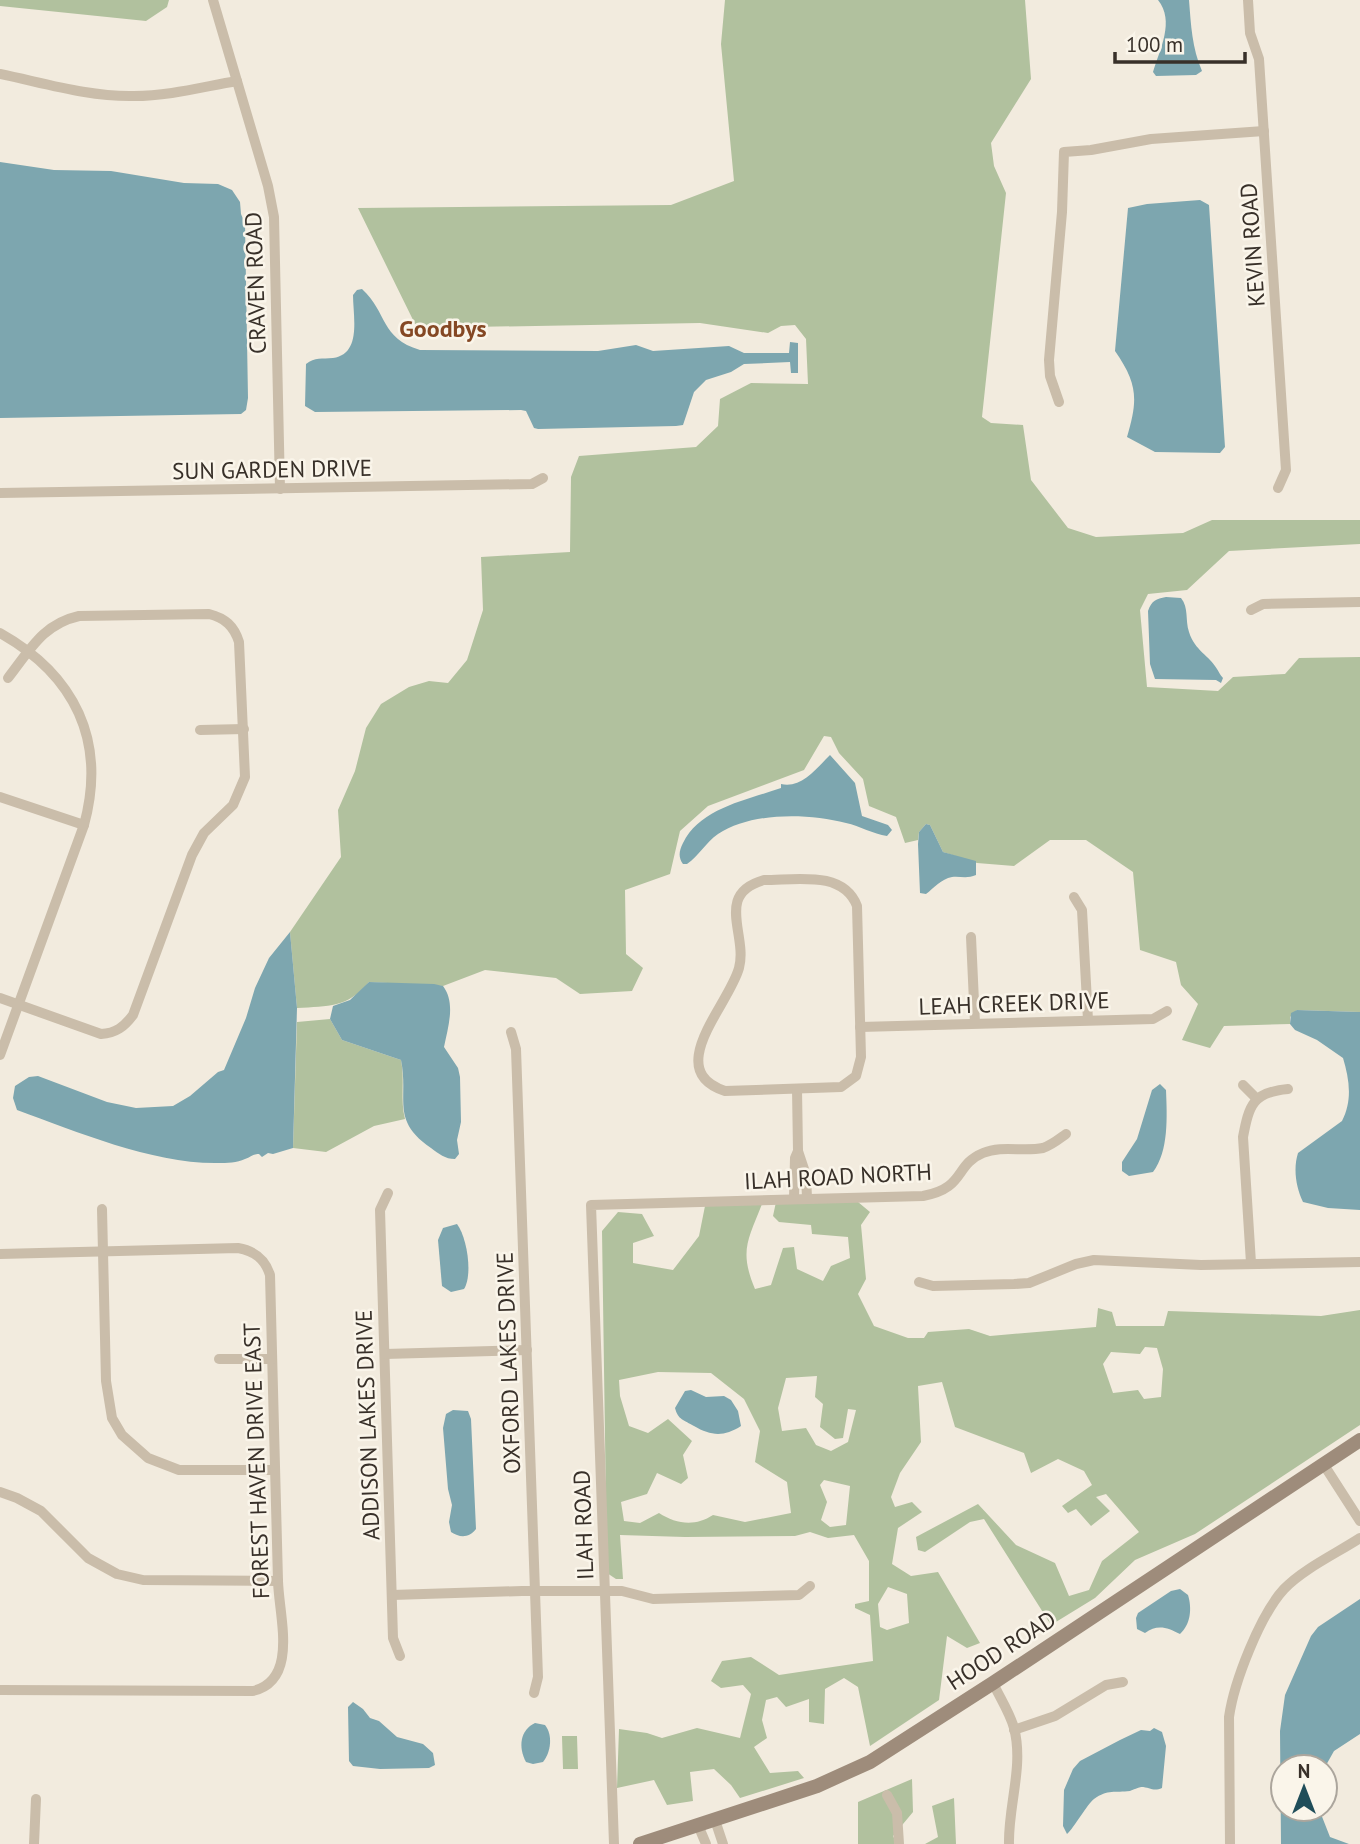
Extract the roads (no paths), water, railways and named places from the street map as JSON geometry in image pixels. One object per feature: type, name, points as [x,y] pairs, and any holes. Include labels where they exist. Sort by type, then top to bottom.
[{"type":"street","name":"CRAVEN ROAD","points":[[213,0],[268,186],[274,217],[280,489]]},
{"type":"street","name":"KEVIN ROAD","points":[[1248,0],[1250,33],[1259,60],[1286,470],[1278,488]]},
{"type":"street","points":[[0,74],[91,93],[134,96],[178,94],[237,81]]},
{"type":"street","points":[[1059,402],[1050,376],[1049,360],[1062,212],[1064,152],[1151,139],[1264,131]]},
{"type":"street","name":"SUN GARDEN DRIVE","points":[[0,493],[532,484],[543,478]]},
{"type":"street","points":[[1251,610],[1263,604],[1360,602]]},
{"type":"street","points":[[0,998],[101,1034],[118,1031],[125,1026],[133,1015],[192,855],[204,833],[238,796],[245,777],[239,642],[226,620],[209,614],[79,616],[53,625],[28,651],[8,678]]},
{"type":"street","points":[[0,633],[28,651],[61,682],[83,722],[91,757],[92,777],[90,802],[84,825],[0,1055]]},
{"type":"street","points":[[200,730],[243,729]]},
{"type":"street","points":[[0,797],[84,825]]},
{"type":"street","points":[[764,880],[837,883],[853,895],[857,906],[860,1027],[861,1057],[856,1076],[841,1087],[725,1091],[705,1080],[697,1060],[698,1051],[739,969],[735,913],[743,890],[764,880]]},
{"type":"street","points":[[1074,897],[1082,911],[1088,1020]]},
{"type":"street","points":[[971,937],[975,1023]]},
{"type":"street","name":"LEAH CREEK DRIVE","points":[[860,1027],[1153,1019],[1167,1011]]},
{"type":"street","name":"OXFORD LAKES DRIVE","points":[[511,1032],[516,1049],[527,1350],[538,1677],[534,1693]]},
{"type":"street","points":[[1243,1084],[1256,1099]]},
{"type":"street","points":[[797,1089],[798,1151],[806,1175],[807,1198]]},
{"type":"street","points":[[1251,1264],[1243,1137],[1256,1099],[1267,1091],[1288,1089]]},
{"type":"street","name":"ILAH ROAD NORTH","points":[[591,1205],[923,1196],[951,1187],[967,1164],[986,1152],[1041,1148],[1066,1134]]},
{"type":"street","points":[[794,1198],[794,1158],[798,1151]]},
{"type":"street","name":"ADDISON LAKES DRIVE","points":[[388,1193],[380,1210],[393,1638],[400,1656]]},
{"type":"street","name":"ILAH ROAD","points":[[591,1205],[614,1844]]},
{"type":"street","points":[[102,1209],[106,1381],[112,1418],[122,1435],[148,1458],[179,1470],[274,1470]]},
{"type":"street","name":"FOREST HAVEN DRIVE EAST","points":[[0,1690],[253,1691],[266,1688],[278,1674],[282,1661],[270,1275],[264,1261],[254,1253],[238,1248],[102,1252]]},
{"type":"street","points":[[0,1254],[102,1252]]},
{"type":"street","points":[[919,1282],[933,1286],[1029,1283],[1076,1264],[1094,1261],[1200,1265],[1360,1262]]},
{"type":"street","points":[[385,1354],[527,1350]]},
{"type":"street","points":[[219,1359],[272,1359]]},
{"type":"street","name":"HOOD ROAD","points":[[640,1844],[817,1786],[870,1762],[1360,1440]]},
{"type":"street","points":[[1324,1465],[1360,1521]]},
{"type":"street","points":[[0,1492],[41,1511],[88,1558],[117,1574],[144,1580],[278,1581]]},
{"type":"street","points":[[1230,1844],[1231,1702],[1264,1619],[1278,1596],[1290,1584],[1360,1538]]},
{"type":"street","points":[[392,1595],[622,1591],[653,1599],[799,1595],[810,1587]]},
{"type":"street","points":[[1014,1730],[1055,1716],[1106,1685],[1123,1682]]},
{"type":"street","points":[[993,1683],[1014,1730],[1017,1764],[1009,1844]]},
{"type":"street","points":[[887,1795],[897,1813],[899,1844]]},
{"type":"street","points":[[34,1844],[36,1799]]},
{"type":"street","points":[[715,1820],[723,1844]]},
{"type":"street","points":[[698,1825],[706,1844]]},
{"type":"water","points":[[1158,0],[1189,0],[1194,45],[1202,71],[1196,75],[1156,76],[1153,72],[1166,26],[1163,8]]},
{"type":"water","points":[[0,162],[54,170],[111,171],[184,183],[218,184],[232,190],[240,202],[245,224],[246,410],[241,414],[0,418]]},
{"type":"water","points":[[1200,200],[1209,205],[1225,447],[1220,453],[1155,452],[1127,437],[1133,413],[1134,393],[1128,373],[1115,351],[1128,208]]},
{"type":"water","points":[[362,289],[391,332],[407,345],[420,350],[598,351],[636,345],[653,351],[729,346],[744,353],[789,353],[790,342],[798,343],[798,373],[791,373],[790,362],[744,364],[731,372],[706,380],[694,392],[683,425],[676,426],[538,429],[534,428],[526,411],[521,410],[315,412],[305,406],[306,364],[316,359],[342,355],[348,349],[354,333],[353,295]]},
{"type":"water","points":[[1166,597],[1181,598],[1192,638],[1214,664],[1223,678],[1221,683],[1216,680],[1155,679],[1150,664],[1148,611],[1151,604]]},
{"type":"water","points":[[830,755],[855,783],[862,816],[888,825],[892,830],[887,836],[851,824],[814,817],[763,818],[718,834],[691,861],[683,864],[680,856],[682,846],[701,821],[740,801],[781,788],[781,784],[788,785],[802,780]]},
{"type":"water","points":[[926,824],[930,825],[943,852],[976,861],[976,875],[948,878],[926,894],[920,893],[919,832]]},
{"type":"water","points":[[290,932],[297,1008],[293,1148],[268,1153],[262,1157],[255,1154],[235,1162],[193,1162],[116,1145],[17,1110],[13,1098],[15,1086],[29,1077],[38,1076],[107,1102],[136,1108],[173,1106],[190,1096],[224,1070],[269,958]]},
{"type":"water","points":[[369,982],[434,984],[443,986],[447,993],[450,1015],[444,1047],[458,1068],[460,1077],[461,1122],[457,1140],[459,1154],[455,1159],[437,1152],[418,1138],[410,1128],[404,1108],[401,1060],[342,1040],[330,1019],[333,1006],[350,1000]]},
{"type":"water","points":[[1297,1010],[1360,1012],[1360,1210],[1328,1208],[1303,1202],[1299,1190],[1296,1178],[1298,1153],[1342,1121],[1348,1105],[1349,1089],[1343,1058],[1317,1040],[1295,1030],[1290,1024],[1291,1013]]},
{"type":"water","points":[[1160,1084],[1166,1090],[1166,1133],[1162,1154],[1153,1172],[1129,1176],[1122,1171],[1122,1162],[1137,1139],[1152,1090]]},
{"type":"water","points":[[457,1224],[466,1247],[468,1275],[464,1289],[451,1292],[442,1286],[438,1240],[443,1228]]},
{"type":"water","points":[[691,1390],[706,1397],[724,1396],[731,1400],[738,1411],[741,1426],[729,1432],[712,1433],[682,1419],[675,1408],[685,1391]]},
{"type":"water","points":[[453,1410],[468,1411],[471,1419],[476,1529],[464,1536],[451,1532],[449,1522],[452,1505],[448,1489],[443,1428],[446,1414]]},
{"type":"water","points":[[1180,1589],[1188,1595],[1190,1610],[1186,1626],[1180,1634],[1162,1628],[1154,1628],[1145,1633],[1137,1629],[1138,1613],[1171,1591]]},
{"type":"water","points":[[1360,1599],[1360,1734],[1333,1753],[1280,1753],[1285,1695],[1311,1636],[1318,1627]]},
{"type":"water","points":[[353,1702],[397,1737],[423,1744],[433,1753],[435,1765],[429,1768],[380,1769],[353,1766],[349,1761],[348,1707]]},
{"type":"water","points":[[535,1723],[545,1725],[550,1744],[543,1762],[533,1764],[526,1762],[521,1745],[523,1734]]},
{"type":"water","points":[[1154,1728],[1162,1732],[1166,1746],[1162,1788],[1141,1787],[1099,1796],[1091,1801],[1067,1834],[1063,1826],[1064,1790],[1073,1769],[1080,1761],[1120,1740],[1141,1730],[1150,1731]]},
{"type":"water","points":[[1281,1823],[1324,1823],[1330,1837],[1349,1844],[1281,1844]]},
{"type":"district","name":"Goodbys","points":[[443,328]]}]
